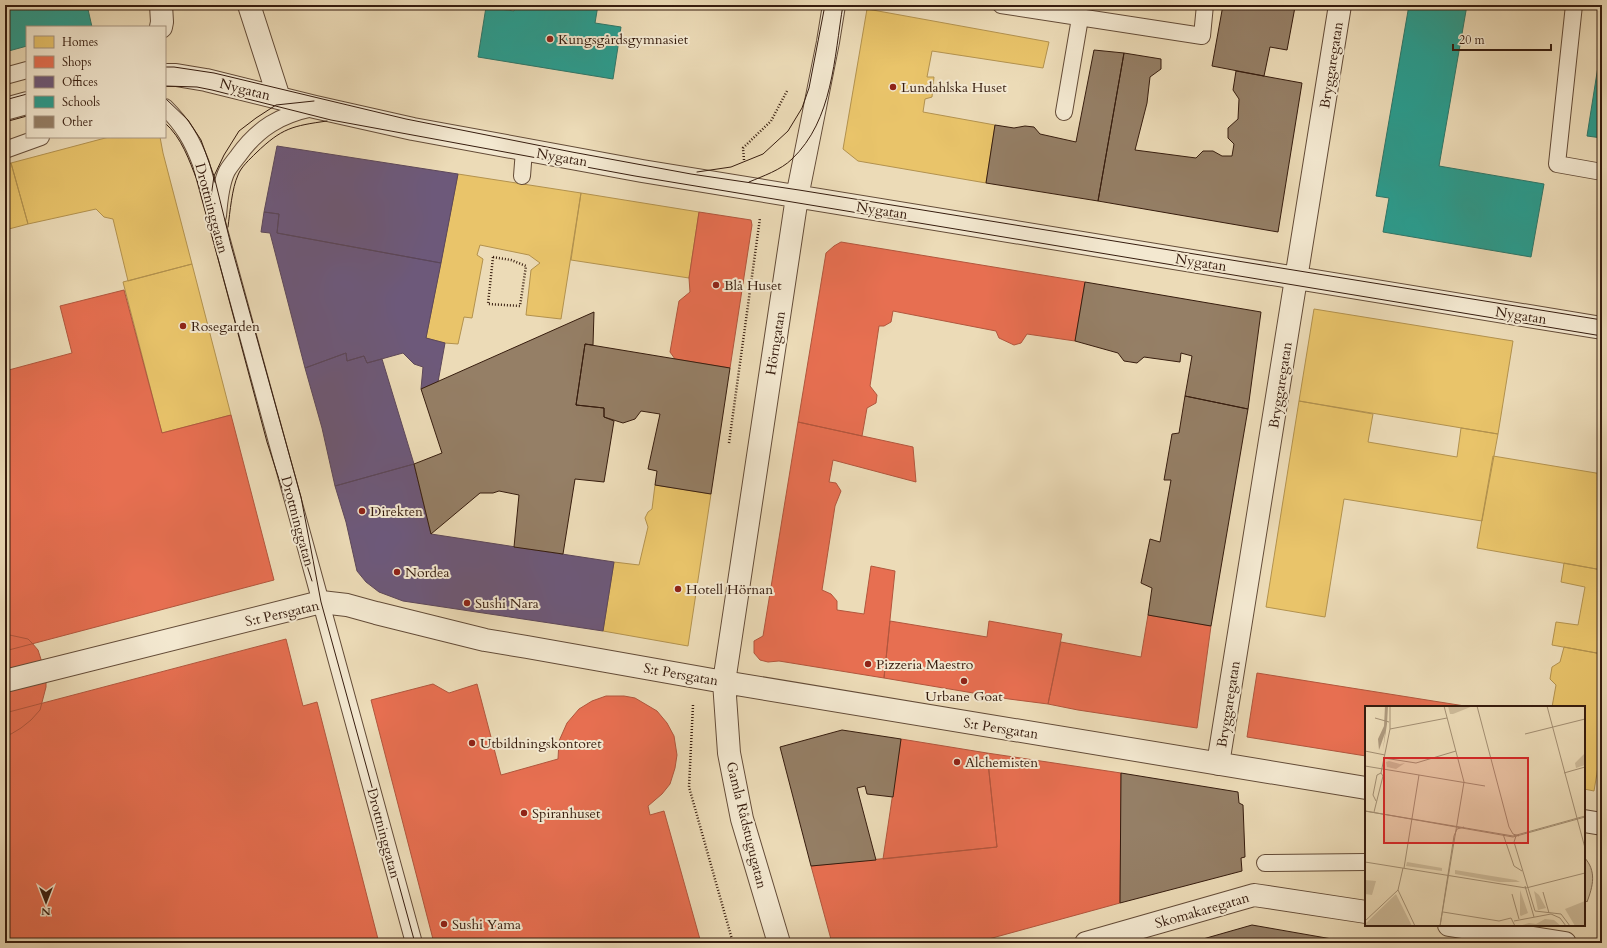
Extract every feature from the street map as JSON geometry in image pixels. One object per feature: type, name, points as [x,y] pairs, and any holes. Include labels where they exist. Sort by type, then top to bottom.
[{"type":"street","points":[[161,5],[161,26]]},
{"type":"street","points":[[249,5],[279,98]]},
{"type":"street","name":"Hörngatan","points":[[724,682],[797,197],[834,5]]},
{"type":"street","name":"Bryggaregatan","points":[[1218,764],[1340,5]]},
{"type":"street","name":"Nygatan","points":[[166,75],[176,75],[206,80],[413,129],[750,190],[1602,328]]},
{"type":"street","points":[[5,109],[26,103]]},
{"type":"street","name":"S:t Persgatan","points":[[5,681],[320,602],[347,605],[485,640],[724,682],[1365,788]]},
{"type":"street","name":"Gamla Rådstugugatan","points":[[724,682],[728,753],[742,819],[779,943]]},
{"type":"street","points":[[1585,821],[1602,824]]},
{"type":"street","name":"Skomakaregatan","points":[[1086,943],[1254,895],[1365,912]]},
{"type":"street","points":[[1455,926],[1565,943]]},
{"type":"lane","points":[[1001,5],[1202,36],[1206,5]]},
{"type":"lane","points":[[1574,5],[1557,164],[1602,172]]},
{"type":"lane","points":[[1064,112],[1080,18]]},
{"type":"lane","points":[[5,76],[26,70]]},
{"type":"lane","points":[[217,224],[220,201],[227,171],[250,140],[277,120],[298,111],[315,107]]},
{"type":"lane","name":"Drottninggatan","points":[[166,108],[186,130],[201,164],[414,943]]},
{"type":"lane","points":[[5,150],[38,138]]},
{"type":"lane","points":[[522,176],[524,150]]},
{"type":"lane","points":[[1265,863],[1365,862]]},
{"type":"path","points":[[729,446],[760,212],[750,190],[745,168],[743,148],[771,121],[788,89]]},
{"type":"path","points":[[493,257],[511,260],[526,266],[520,306],[488,304],[493,257]]},
{"type":"path","points":[[696,676],[692,711],[689,787],[733,943]]},
{"type":"shaded area","points":[[1585,858],[1591,868],[1593,879],[1587,902],[1585,900]]},
{"type":"building: Homes","name":"Lundahlska Huset","points":[[867,9],[1049,42],[1043,68],[932,51],[927,77],[934,77],[932,97],[925,99],[923,112],[995,125],[986,183],[858,161],[843,149]]},
{"type":"building: Homes","points":[[105,138],[160,138],[192,264],[128,281],[113,219],[104,217],[96,209],[28,224],[11,163]]},
{"type":"building: Homes","points":[[11,163],[28,224],[5,230],[5,165]]},
{"type":"building: Homes","points":[[458,174],[581,193],[561,319],[526,315],[531,270],[540,263],[529,255],[480,245],[477,255],[483,259],[472,318],[464,317],[458,344],[445,343],[426,338]]},
{"type":"building: Homes","points":[[581,193],[699,212],[689,278],[571,260]]},
{"type":"building: Homes","points":[[192,264],[231,415],[162,433],[123,282]]},
{"type":"building: Homes","points":[[1314,309],[1513,341],[1498,434],[1299,401]]},
{"type":"building: Homes","points":[[1299,401],[1373,414],[1368,442],[1457,457],[1461,428],[1498,434],[1482,521],[1344,499],[1325,617],[1266,607]]},
{"type":"building: Homes","points":[[1493,456],[1602,474],[1602,570],[1477,548]]},
{"type":"building: Homes","points":[[655,485],[711,494],[688,646],[603,631],[614,562],[639,565],[648,527],[645,518],[648,512],[652,509]]},
{"type":"building: Homes","points":[[1564,563],[1602,570],[1602,654],[1552,645],[1556,622],[1578,625],[1585,587],[1561,582]]},
{"type":"building: Homes","points":[[1564,647],[1602,654],[1602,743],[1594,791],[1585,789],[1585,706],[1552,706],[1556,685],[1550,679],[1552,667],[1560,662]]},
{"type":"building: Shops","name":"Blå Huset","points":[[699,212],[751,220],[752,225],[730,368],[675,359],[670,352],[679,301],[690,292],[689,278]]},
{"type":"building: Shops","points":[[841,242],[1085,282],[1075,341],[1027,334],[1021,343],[1014,345],[999,338],[996,331],[893,311],[891,322],[884,326],[879,326],[870,386],[877,395],[876,403],[867,408],[862,436],[798,422],[826,253]]},
{"type":"building: Shops","points":[[124,290],[162,433],[231,415],[274,580],[5,651],[5,371],[72,353],[60,306]]},
{"type":"building: Shops","points":[[798,422],[913,447],[916,482],[833,460],[829,482],[836,483],[841,491],[835,506],[822,590],[831,594],[837,601],[837,610],[864,614],[871,566],[895,571],[884,678],[779,661],[768,662],[760,660],[754,653],[754,641],[763,636]]},
{"type":"building: Shops","points":[[1148,615],[1211,626],[1197,728],[1048,704],[1061,642],[1141,657]]},
{"type":"building: Shops","points":[[890,621],[987,637],[989,621],[1062,634],[1048,704],[884,678]]},
{"type":"building: Shops","points":[[5,634],[28,639],[38,650],[46,675],[46,687],[40,710],[21,728],[11,734],[5,735]]},
{"type":"building: Shops","points":[[286,639],[303,706],[317,702],[379,943],[5,943],[5,713]]},
{"type":"building: Shops","points":[[1257,673],[1465,706],[1365,706],[1365,756],[1247,737]]},
{"type":"building: Shops","name":"Spiranhuset","points":[[433,684],[449,693],[477,684],[501,775],[558,759],[559,741],[567,723],[579,709],[592,701],[606,696],[624,696],[635,698],[657,711],[667,723],[674,736],[677,755],[670,784],[662,794],[648,806],[650,815],[664,811],[701,943],[434,943],[371,700]]},
{"type":"building: Shops","points":[[901,739],[987,753],[997,847],[883,859]]},
{"type":"building: Shops","points":[[987,753],[1121,773],[1120,903],[974,943],[832,943],[811,866],[997,847]]},
{"type":"building: Offices","points":[[277,146],[458,174],[441,263],[277,233],[279,214],[264,212]]},
{"type":"building: Offices","points":[[264,212],[279,214],[277,233],[441,263],[426,338],[445,343],[438,382],[421,389],[423,367],[414,364],[403,353],[367,363],[364,356],[347,361],[346,353],[305,368],[270,233],[261,232]]},
{"type":"building: Offices","points":[[346,353],[347,361],[364,356],[367,363],[382,359],[414,464],[335,486],[322,428],[305,368]]},
{"type":"building: Offices","points":[[414,464],[431,534],[614,562],[603,631],[403,601],[379,592],[366,582],[357,571],[346,522],[335,486]]},
{"type":"building: Schools","points":[[5,5],[87,5],[92,26],[26,26],[26,46],[5,52]]},
{"type":"building: Schools","name":"Kungsgårdsgymnasiet","points":[[514,5],[598,5],[595,23],[621,27],[613,79],[478,57],[486,7],[514,11]]},
{"type":"building: Schools","points":[[1409,5],[1467,5],[1439,166],[1544,184],[1531,257],[1383,232],[1389,198],[1376,196]]},
{"type":"building: Schools","points":[[1602,41],[1602,138],[1587,136]]},
{"type":"building: Other","points":[[1085,5],[1112,5],[1111,9]]},
{"type":"building: Other","points":[[1138,5],[1161,5],[1161,8]]},
{"type":"building: Other","points":[[1223,5],[1286,5],[1295,7],[1287,50],[1270,47],[1264,76],[1212,66]]},
{"type":"building: Other","points":[[1094,50],[1124,53],[1098,201],[986,183],[995,125],[1014,128],[1025,126],[1034,127],[1040,134],[1076,142]]},
{"type":"building: Other","points":[[1124,53],[1161,59],[1161,69],[1150,77],[1147,103],[1135,150],[1196,158],[1203,151],[1213,151],[1222,156],[1232,156],[1234,144],[1228,138],[1228,128],[1238,119],[1239,99],[1233,90],[1236,71],[1302,83],[1278,232],[1098,201]]},
{"type":"building: Other","points":[[1085,282],[1261,312],[1248,409],[1185,396],[1192,356],[1181,353],[1180,362],[1144,357],[1137,363],[1124,361],[1118,353],[1075,341]]},
{"type":"building: Other","points":[[594,312],[593,345],[585,344],[576,405],[604,408],[604,417],[614,421],[604,482],[575,479],[563,554],[514,547],[519,495],[499,491],[493,493],[480,493],[431,534],[414,464],[442,453],[421,389]]},
{"type":"building: Other","points":[[585,344],[730,368],[711,494],[655,485],[657,471],[648,469],[660,414],[641,411],[635,419],[623,423],[604,417],[604,408],[576,405]]},
{"type":"building: Other","points":[[1185,396],[1248,409],[1211,626],[1148,615],[1152,588],[1141,583],[1150,539],[1160,542],[1171,480],[1164,480],[1172,434],[1179,433]]},
{"type":"building: Other","points":[[842,730],[901,739],[893,797],[867,794],[865,786],[857,788],[876,860],[811,866],[780,747]]},
{"type":"building: Other","points":[[1121,773],[1238,792],[1239,803],[1243,805],[1245,857],[1241,858],[1242,871],[1120,903]]},
{"type":"building: Other","points":[[1252,925],[1332,939],[1351,943],[1189,943]]},
{"type":"tram line","points":[[697,172],[731,167],[763,154],[788,131],[802,108],[809,88],[825,5]]},
{"type":"tram line","points":[[749,182],[788,163],[806,143],[816,126],[830,87],[843,5]]},
{"type":"tram line","points":[[166,67],[214,73],[406,119],[691,174],[799,190],[1602,320]]},
{"type":"tram line","points":[[166,86],[197,87],[331,120],[635,176],[1602,336]]},
{"type":"tram line","points":[[5,100],[26,94]]},
{"type":"tram line","points":[[166,99],[188,120],[201,140],[214,176],[231,245],[301,497],[321,602],[415,943]]},
{"type":"tram line","points":[[208,218],[214,176],[224,155],[239,131],[276,105],[314,101]]},
{"type":"tram line","points":[[5,122],[26,116]]},
{"type":"tram line","points":[[228,227],[234,186],[239,172],[246,163],[273,138],[281,133],[296,127],[327,121]]},
{"type":"tram line","points":[[166,124],[180,142],[197,180],[267,442],[312,581]]},
{"type":"place","name":"Kungsgårdsgymnasiet","points":[[550,39]]},
{"type":"place","name":"Lundahlska Huset","points":[[893,87]]},
{"type":"place","name":"Blå Huset","points":[[716,285]]},
{"type":"place","name":"Rosegarden","points":[[183,326]]},
{"type":"place","name":"Direkten","points":[[362,511]]},
{"type":"place","name":"Nordea","points":[[397,572]]},
{"type":"place","name":"Hotell Hörnan","points":[[678,589]]},
{"type":"place","name":"Sushi Nara","points":[[467,603]]},
{"type":"place","name":"Pizzeria Maestro","points":[[868,664]]},
{"type":"place","name":"Urbane Goat","points":[[964,681]]},
{"type":"place","name":"Utbildningskontoret","points":[[472,743]]},
{"type":"place","name":"Alchemisten","points":[[957,762]]},
{"type":"place","name":"Spiranhuset","points":[[524,813]]},
{"type":"place","name":"Sushi Yama","points":[[444,924]]}]
